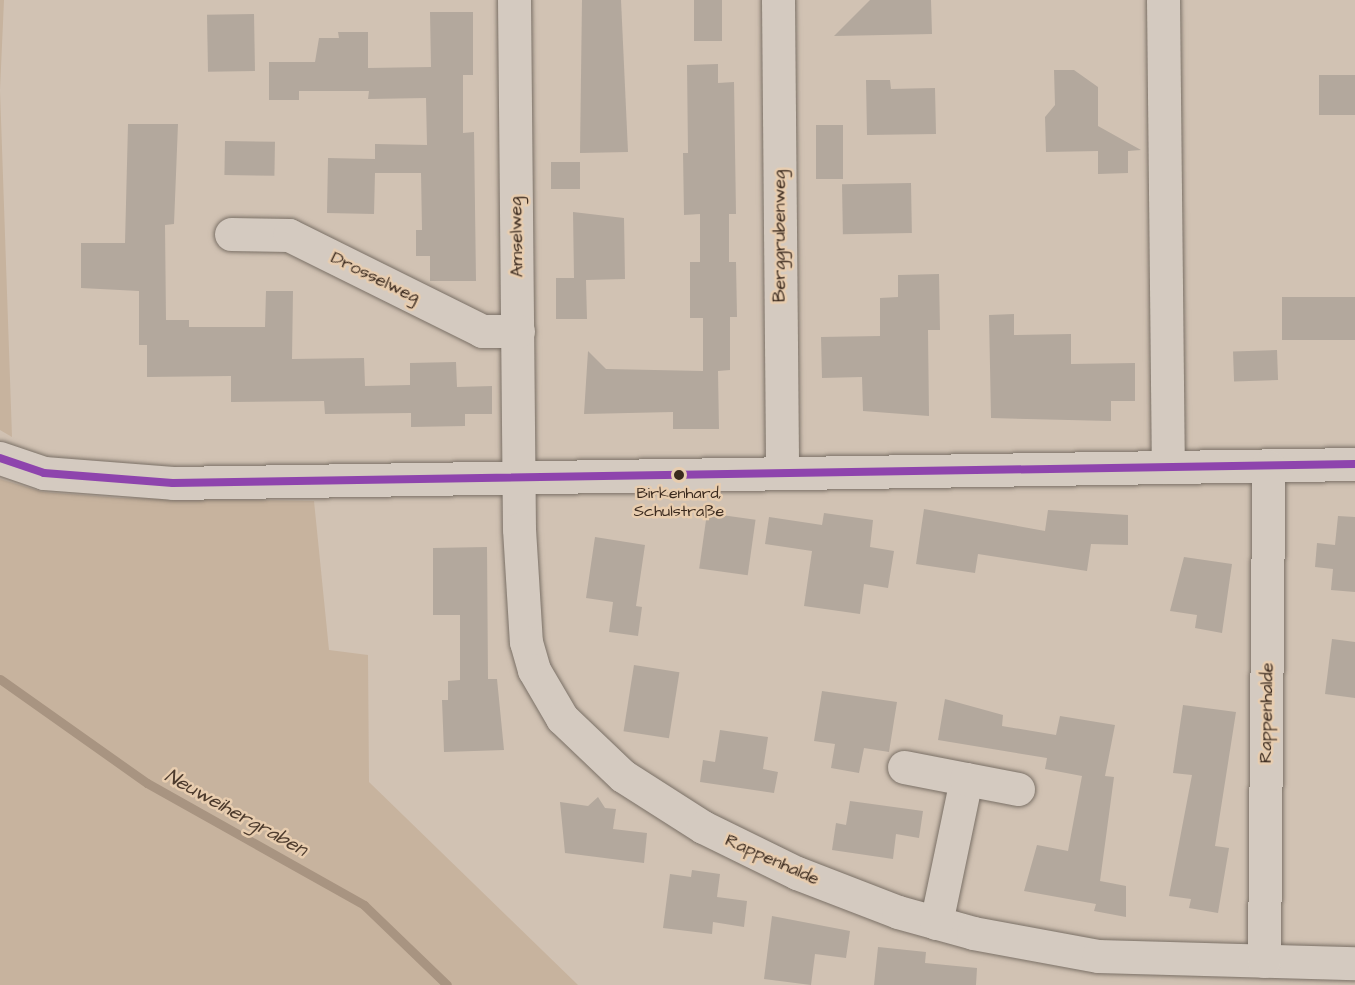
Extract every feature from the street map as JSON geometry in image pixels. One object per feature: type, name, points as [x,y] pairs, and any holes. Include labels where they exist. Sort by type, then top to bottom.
[{"type":"street","name":"Amselweg","points":[[514,0],[519,474]]},
{"type":"street","name":"Berggrubenweg","points":[[778,0],[782,471]]},
{"type":"street","points":[[1163,0],[1168,466]]},
{"type":"street","name":"Drosselweg","points":[[231,234],[289,235],[482,331],[518,331]]},
{"type":"street","points":[[0,458],[44,472],[162,482],[519,474],[1355,464]]},
{"type":"street","name":"Rappenhalde","points":[[1264,961],[1268,466]]},
{"type":"street","name":"Rappenhalde","points":[[519,474],[526,642],[546,693],[583,741],[623,776],[749,852],[936,923],[1098,956],[1355,963]]},
{"type":"street","points":[[904,767],[1018,789]]},
{"type":"street","points":[[936,923],[966,779]]},
{"type":"shaded area","points":[[0,0],[4,0],[0,90]]},
{"type":"shaded area","points":[[0,90],[12,437],[0,430]]},
{"type":"shaded area","points":[[0,479],[43,492],[120,498],[314,501],[329,650],[368,655],[369,782],[578,985],[0,985]]},
{"type":"building","points":[[582,0],[621,0],[628,152],[580,153]]},
{"type":"building","points":[[694,0],[722,0],[722,41],[694,41]]},
{"type":"building","points":[[870,0],[931,0],[932,34],[834,36]]},
{"type":"building","points":[[430,12],[473,12],[473,75],[463,75],[463,133],[474,132],[476,281],[430,281],[430,256],[416,256],[416,230],[422,230],[421,173],[375,173],[374,214],[327,213],[328,158],[375,159],[375,144],[427,145],[426,98],[368,99],[369,91],[299,91],[299,100],[269,100],[269,62],[315,62],[319,38],[339,38],[338,32],[368,32],[368,68],[431,67]]},
{"type":"building","points":[[254,14],[255,71],[208,72],[207,15]]},
{"type":"building","points":[[718,64],[718,83],[734,82],[736,214],[729,214],[729,262],[736,262],[737,317],[730,317],[730,370],[718,371],[719,429],[673,429],[673,412],[584,414],[588,351],[606,369],[703,371],[703,318],[690,318],[690,262],[700,262],[700,214],[684,215],[683,153],[688,153],[687,65]]},
{"type":"building","points":[[1054,70],[1074,70],[1098,87],[1098,126],[1141,150],[1128,151],[1128,173],[1098,174],[1098,151],[1046,152],[1045,117],[1055,105]]},
{"type":"building","points":[[1319,75],[1355,75],[1355,115],[1319,115]]},
{"type":"building","points":[[866,80],[890,80],[891,89],[935,88],[936,134],[867,135]]},
{"type":"building","points":[[128,124],[178,124],[174,224],[165,225],[166,320],[189,320],[189,327],[265,327],[266,291],[293,291],[292,359],[364,358],[365,386],[410,385],[410,363],[456,362],[457,387],[492,386],[492,414],[465,414],[465,426],[411,427],[411,413],[325,414],[324,401],[231,402],[231,376],[147,377],[147,345],[139,345],[139,291],[81,288],[81,243],[125,243]]},
{"type":"building","points":[[816,125],[843,125],[843,179],[816,179]]},
{"type":"building","points":[[225,141],[275,142],[274,176],[224,175]]},
{"type":"building","points":[[551,162],[580,162],[580,189],[551,189]]},
{"type":"building","points":[[911,183],[912,233],[843,234],[842,184]]},
{"type":"building","points":[[573,212],[624,218],[625,279],[586,280],[587,319],[556,319],[556,278],[574,278]]},
{"type":"building","points":[[939,274],[940,330],[928,330],[929,416],[863,411],[862,377],[822,378],[821,337],[880,336],[880,298],[898,297],[898,275]]},
{"type":"building","points":[[1282,297],[1355,297],[1355,340],[1282,340]]},
{"type":"building","points":[[1014,314],[1014,335],[1071,334],[1071,364],[1135,363],[1135,401],[1111,401],[1111,421],[991,418],[989,315]]},
{"type":"building","points":[[1277,350],[1278,380],[1234,382],[1233,352]]},
{"type":"building","points":[[924,509],[1045,531],[1048,510],[1128,515],[1128,545],[1091,544],[1087,571],[978,554],[975,573],[916,564]]},
{"type":"building","points":[[707,513],[756,520],[748,575],[699,568]]},
{"type":"building","points":[[824,513],[873,520],[870,547],[894,551],[888,588],[864,584],[860,614],[804,606],[812,551],[765,544],[769,517],[822,525]]},
{"type":"building","points":[[1338,516],[1355,517],[1355,592],[1331,590],[1333,569],[1315,567],[1317,543],[1335,545]]},
{"type":"building","points":[[595,537],[645,545],[636,606],[642,607],[638,636],[609,632],[613,602],[586,598]]},
{"type":"building","points":[[487,547],[488,679],[497,679],[504,750],[444,752],[442,700],[448,700],[448,681],[460,680],[460,615],[433,615],[433,548]]},
{"type":"building","points":[[1184,557],[1232,564],[1222,633],[1195,628],[1197,615],[1170,611]]},
{"type":"building","points":[[1332,639],[1355,642],[1355,698],[1325,694]]},
{"type":"building","points":[[634,665],[679,672],[669,738],[624,731]]},
{"type":"building","points":[[822,691],[897,702],[889,752],[864,748],[859,773],[831,768],[835,744],[814,741]]},
{"type":"building","points":[[945,699],[1003,715],[1002,726],[1056,735],[1060,716],[1115,725],[1105,776],[1114,777],[1100,881],[1126,886],[1126,917],[1094,911],[1096,904],[1024,891],[1037,845],[1068,851],[1082,776],[1045,769],[1047,758],[938,740]]},
{"type":"building","points":[[1183,705],[1236,712],[1215,846],[1229,848],[1218,913],[1189,908],[1191,899],[1169,896],[1192,775],[1173,773]]},
{"type":"building","points":[[720,730],[768,737],[763,769],[778,772],[774,793],[700,782],[703,760],[715,762]]},
{"type":"building","points":[[598,797],[605,808],[616,809],[613,829],[647,833],[644,863],[565,853],[560,802],[588,806]]},
{"type":"building","points":[[850,801],[923,811],[919,838],[896,834],[893,859],[832,850],[836,823],[846,825]]},
{"type":"building","points":[[692,870],[720,874],[717,897],[747,901],[744,927],[713,922],[712,934],[663,928],[670,874],[691,877]]},
{"type":"building","points":[[772,916],[850,931],[846,958],[815,954],[811,985],[764,979]]},
{"type":"building","points":[[878,947],[926,952],[925,963],[977,968],[976,985],[874,985]]},
{"type":"waterway","name":"Neuweihergraben","points":[[0,679],[147,783],[364,905],[447,985]]},
{"type":"transit line","points":[[0,458],[44,473],[173,483],[1355,464]]},
{"type":"place","name":"Birkenhard, Schulstraße","points":[[679,475]]}]
